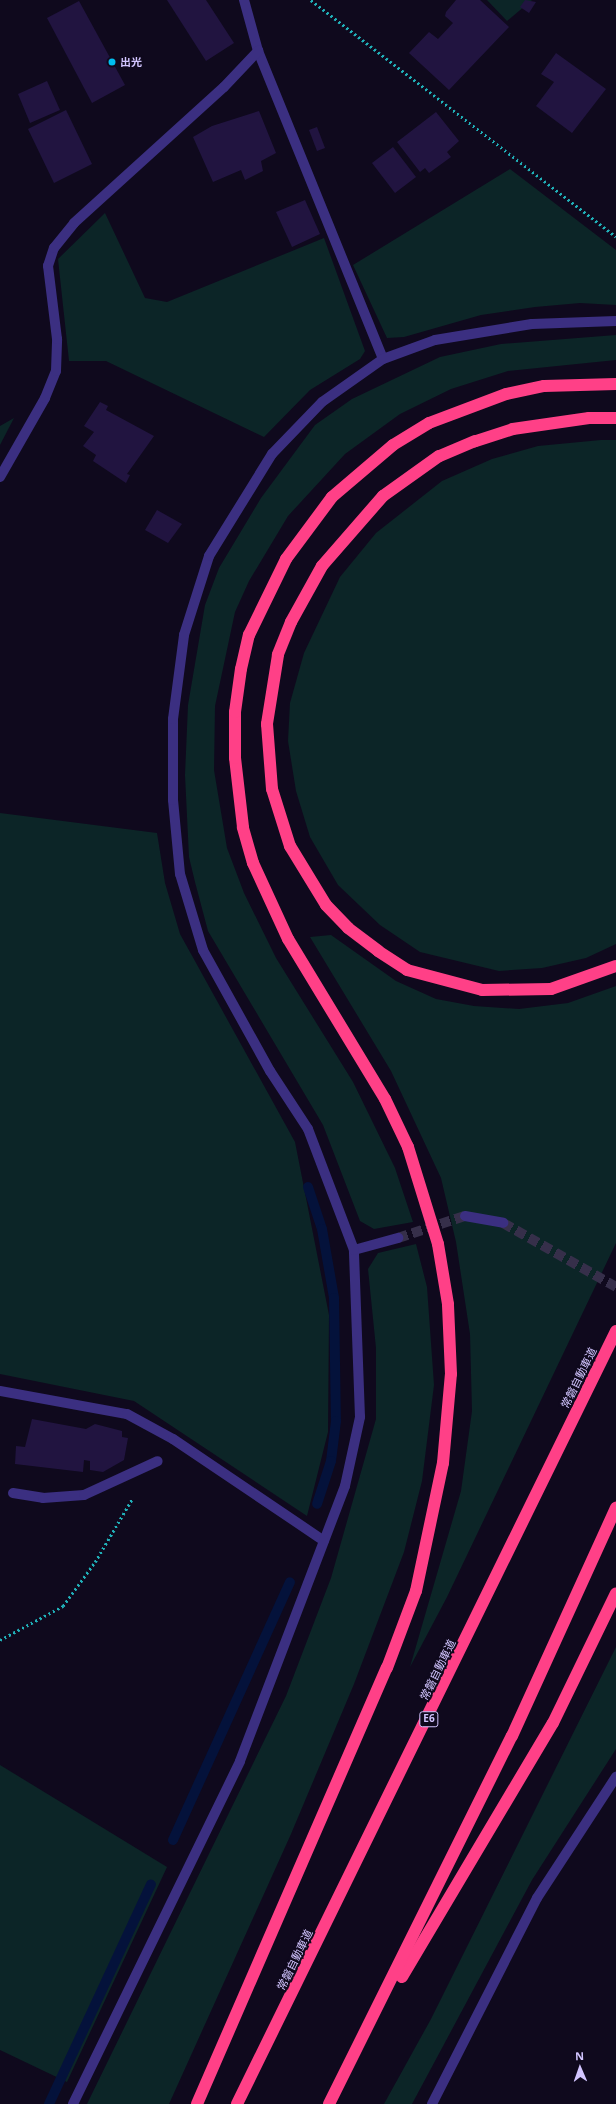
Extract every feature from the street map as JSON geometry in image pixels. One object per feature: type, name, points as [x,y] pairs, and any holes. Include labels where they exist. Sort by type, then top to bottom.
[{"type":"highway","points":[[197,2104],[387,1668],[416,1591],[443,1463],[451,1374],[448,1304],[438,1244],[408,1147],[385,1099],[288,939],[253,862],[243,827],[235,758],[235,712],[241,669],[249,635],[286,559],[332,497],[393,445],[429,423],[506,394],[544,386],[616,384]]},
{"type":"highway","points":[[616,418],[589,418],[512,429],[475,441],[439,456],[383,496],[322,566],[291,622],[278,655],[267,724],[272,789],[290,846],[326,905],[348,928],[378,951],[407,970],[482,990],[551,989],[616,966]]},
{"type":"highway","name":"常磐自動車道","points":[[237,2104],[616,1331]]},
{"type":"highway","points":[[329,2104],[357,2052],[512,1736],[616,1508]]},
{"type":"highway","points":[[357,2052],[553,1723],[616,1593]]},
{"type":"street","points":[[244,0],[258,50],[383,359]]},
{"type":"street","points":[[0,477],[45,398],[56,371],[57,339],[48,266],[54,248],[74,223],[224,87],[258,50]]},
{"type":"street","points":[[74,2104],[240,1761],[345,1486],[360,1417],[354,1250],[308,1129],[270,1071],[203,950],[180,874],[175,840],[173,719],[184,635],[209,556],[272,454],[322,402],[383,359],[435,340],[532,324],[616,321]]},
{"type":"street","points":[[465,1216],[502,1223]]},
{"type":"street","points":[[354,1250],[398,1238]]},
{"type":"street","points":[[0,1392],[127,1414],[173,1439],[324,1540]]},
{"type":"street","points":[[13,1493],[43,1498],[84,1495],[158,1461]]},
{"type":"street","points":[[432,2104],[537,1898],[616,1777]]},
{"type":"path","points":[[311,0],[616,237]]},
{"type":"path","points":[[0,1640],[63,1606],[95,1562],[136,1491]]},
{"type":"green space","points":[[487,0],[532,0],[507,21]]},
{"type":"green space","points":[[510,169],[616,250],[616,305],[580,303],[535,307],[481,315],[404,337],[387,338],[353,265]]},
{"type":"green space","points":[[105,213],[145,298],[167,302],[324,238],[365,351],[360,359],[310,390],[264,437],[106,361],[69,361],[58,259]]},
{"type":"green space","points":[[616,335],[616,360],[508,371],[451,389],[400,414],[345,454],[288,516],[249,581],[235,612],[215,706],[214,770],[227,848],[244,893],[276,958],[353,1082],[395,1168],[413,1222],[374,1229],[360,1221],[323,1125],[208,931],[189,857],[185,775],[188,705],[205,605],[219,568],[261,498],[315,425],[352,399],[440,357],[501,344]]},
{"type":"green space","points":[[14,418],[0,445],[0,426]]},
{"type":"green space","points":[[616,440],[616,944],[586,958],[542,968],[499,971],[420,952],[380,925],[338,885],[310,837],[296,791],[288,741],[290,703],[304,653],[340,577],[376,533],[442,481],[492,459],[538,446]]},
{"type":"green space","points":[[0,813],[157,833],[165,883],[180,934],[295,1142],[329,1315],[328,1432],[307,1516],[134,1401],[0,1374]]},
{"type":"green space","points":[[331,935],[396,981],[436,999],[474,1006],[519,1009],[568,1003],[616,986],[616,1243],[447,1597],[410,1667],[461,1491],[472,1411],[470,1334],[456,1242],[441,1178],[391,1071],[310,937]]},
{"type":"green space","points":[[416,1244],[427,1287],[434,1385],[422,1481],[404,1552],[354,1684],[291,1834],[169,2104],[87,2104],[286,1696],[331,1578],[376,1419],[376,1348],[368,1269],[378,1253]]},
{"type":"green space","points":[[616,1647],[616,1749],[532,1880],[412,2104],[384,2104],[431,2019]]},
{"type":"green space","points":[[0,1765],[167,1867],[67,2082],[0,2050]]},
{"type":"building","points":[[167,0],[206,0],[234,43],[206,61]]},
{"type":"building","points":[[456,0],[480,0],[509,27],[449,90],[409,53],[429,32],[438,39],[453,23],[445,16],[446,12]]},
{"type":"building","points":[[525,0],[536,2],[529,13],[520,7]]},
{"type":"building","points":[[79,1],[125,85],[92,103],[47,18]]},
{"type":"building","points":[[556,53],[606,89],[572,133],[536,106],[554,82],[541,74]]},
{"type":"building","points":[[47,81],[60,110],[30,123],[18,94]]},
{"type":"building","points":[[66,110],[92,164],[54,183],[28,129]]},
{"type":"building","points":[[259,111],[276,153],[261,161],[263,171],[245,180],[241,170],[213,182],[193,137],[212,126]]},
{"type":"building","points":[[436,112],[459,141],[447,152],[451,157],[429,173],[425,168],[420,172],[397,142]]},
{"type":"building","points":[[317,127],[325,148],[317,151],[309,130]]},
{"type":"building","points":[[393,147],[416,177],[395,193],[372,163]]},
{"type":"building","points":[[305,200],[320,234],[292,247],[276,212]]},
{"type":"building","points":[[100,402],[108,406],[106,410],[154,436],[127,474],[130,475],[126,483],[93,461],[96,455],[83,446],[94,432],[84,426]]},
{"type":"building","points":[[157,510],[182,524],[168,543],[145,530]]},
{"type":"building","points":[[32,1419],[86,1429],[95,1424],[122,1431],[122,1437],[128,1438],[124,1460],[103,1472],[90,1470],[90,1461],[84,1460],[83,1472],[15,1464],[16,1446],[25,1447]]},
{"type":"waterway","points":[[308,1187],[322,1229],[334,1298],[336,1421],[331,1461],[317,1504]]},
{"type":"waterway","points":[[173,1840],[290,1582]]},
{"type":"waterway","points":[[49,2104],[151,1884]]},
{"type":"tunnel","points":[[398,1238],[465,1216]]},
{"type":"tunnel","points":[[503,1223],[616,1287]]},
{"type":"place","name":"出光","points":[[112,62]]}]
